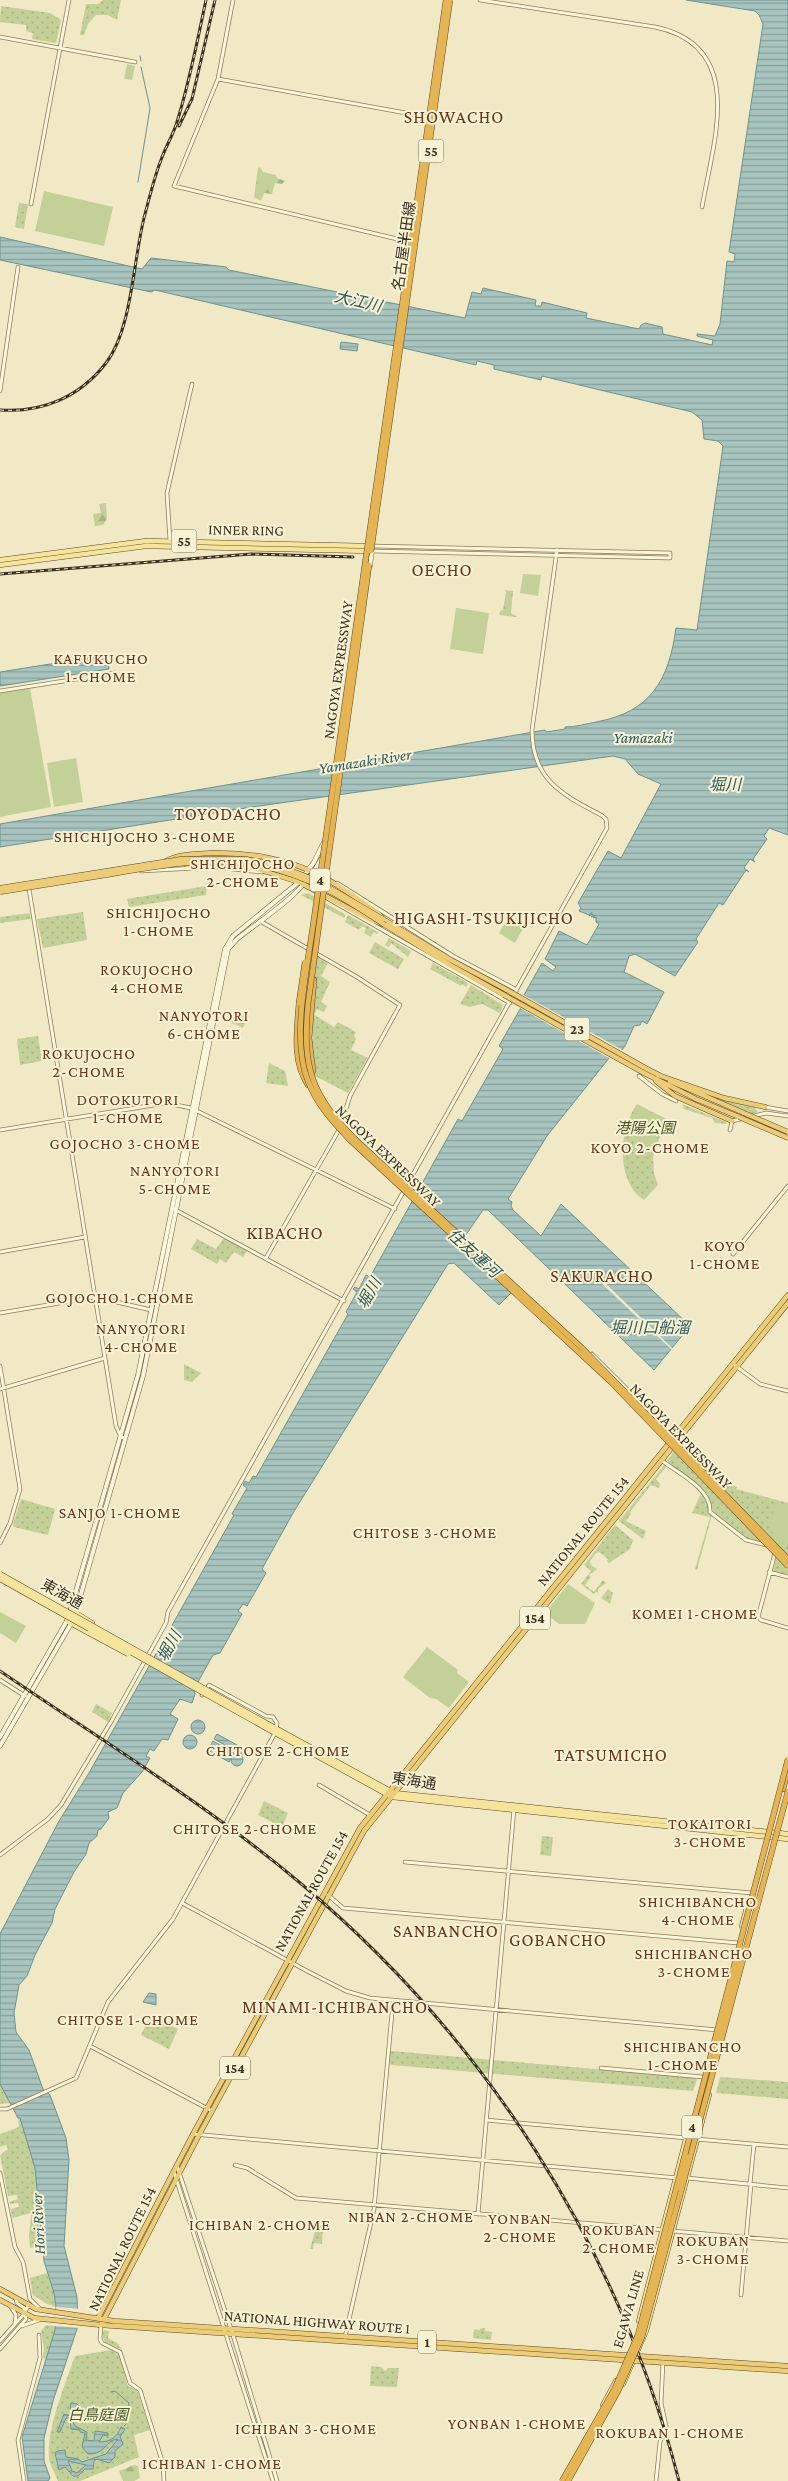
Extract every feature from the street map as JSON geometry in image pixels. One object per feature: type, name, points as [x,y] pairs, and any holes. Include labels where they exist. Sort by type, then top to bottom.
[{"type":"highway","name":"NAGOYA EXPRESSWAY","points":[[445,0],[313,926],[301,1026],[301,1049],[307,1080],[324,1110],[363,1153],[611,1382],[788,1566]]},
{"type":"highway","name":"NAGOYA EXPRESSWAY","points":[[451,0],[312,964],[306,1026],[306,1052],[315,1088],[333,1116],[356,1141],[493,1264],[595,1360],[788,1559]]},
{"type":"highway","points":[[165,862],[172,858],[197,854],[246,854],[293,864],[332,882],[378,913],[383,919]]},
{"type":"highway","name":"23","points":[[0,888],[165,862],[225,858],[270,864],[318,881],[451,960],[656,1077],[739,1117],[786,1137]]},
{"type":"highway","name":"23","points":[[0,893],[158,866],[226,861],[270,868],[316,884],[450,965],[646,1071]]},
{"type":"highway","points":[[158,866],[214,864],[263,870],[304,884],[371,920],[385,925]]},
{"type":"highway","points":[[313,926],[309,931],[302,977],[297,1044],[300,1070],[340,1127]]},
{"type":"highway","points":[[312,964],[314,970],[310,1048],[315,1080],[325,1108]]},
{"type":"highway","name":"23","points":[[656,1077],[730,1100],[765,1107]]},
{"type":"highway","name":"23","points":[[656,1077],[788,1132]]},
{"type":"highway","name":"23","points":[[656,1077],[661,1087],[674,1096],[732,1121]]},
{"type":"highway","name":"NATIONAL ROUTE 154","points":[[101,2325],[177,2174],[177,2166],[193,2134],[209,2110],[289,1962],[348,1847],[387,1793],[676,1439],[788,1296]]},
{"type":"highway","name":"NATIONAL ROUTE 154","points":[[735,1365],[788,1303]]},
{"type":"highway","name":"NATIONAL ROUTE 154","points":[[289,1962],[364,1831],[662,1460],[676,1439]]},
{"type":"highway","name":"4","points":[[565,2481],[614,2390],[638,2335],[788,1759]]},
{"type":"highway","points":[[765,1846],[768,1843],[788,1769]]},
{"type":"highway","points":[[775,1838],[788,1780]]},
{"type":"highway","name":"4","points":[[565,2481],[621,2385],[642,2337],[788,1791]]},
{"type":"highway","points":[[706,2106],[706,2092],[713,2058],[740,1956],[749,1936]]},
{"type":"highway","points":[[641,2313],[652,2290],[694,2130],[701,2101],[699,2097]]},
{"type":"highway","name":"NATIONAL ROUTE 154","points":[[101,2325],[98,2318],[199,2134],[209,2110]]},
{"type":"highway","name":"NATIONAL HIGHWAY ROUTE 1","points":[[0,2289],[28,2307],[55,2313],[104,2319],[227,2329],[629,2354],[788,2366]]},
{"type":"highway","name":"NATIONAL HIGHWAY ROUTE 1","points":[[0,2300],[25,2314],[42,2319],[101,2325],[788,2371]]},
{"type":"highway","points":[[565,2481],[580,2455],[597,2416]]},
{"type":"main road","name":"名古屋半田線","points":[[371,548],[378,463],[445,0]]},
{"type":"main road","name":"名古屋半田線","points":[[371,548],[402,348],[451,0]]},
{"type":"main road","name":"INNER RING","points":[[0,560],[146,541],[371,548]]},
{"type":"main road","name":"INNER RING","points":[[0,564],[146,546],[371,548]]},
{"type":"main road","points":[[193,1109],[228,949],[237,939],[315,873],[326,850],[371,548]]},
{"type":"main road","points":[[0,1746],[74,1611],[142,1376],[193,1109],[227,944],[299,882],[309,870],[328,831],[334,802]]},
{"type":"main road","points":[[123,1437],[174,1208]]},
{"type":"main road","name":"東海通","points":[[0,1574],[195,1686]]},
{"type":"main road","name":"東海通","points":[[0,1579],[393,1795],[767,1835],[788,1839]]},
{"type":"main road","points":[[74,1611],[170,1666],[195,1686]]},
{"type":"main road","points":[[69,1622],[188,1687],[195,1686]]},
{"type":"main road","points":[[0,1737],[26,1697]]},
{"type":"main road","name":"EGAWA LINE","points":[[565,2481],[629,2354],[788,1754]]},
{"type":"main road","name":"EGAWA LINE","points":[[565,2481],[638,2355],[656,2298],[688,2179],[775,1838],[788,1797]]},
{"type":"main road","name":"東海通","points":[[775,1838],[788,1834]]},
{"type":"street","points":[[31,204],[69,0]]},
{"type":"street","points":[[233,0],[218,79],[174,186],[410,242]]},
{"type":"street","points":[[480,0],[655,27],[679,34],[694,44],[711,66],[718,89],[718,106],[702,207]]},
{"type":"street","points":[[0,37],[135,62]]},
{"type":"street","points":[[218,79],[428,117]]},
{"type":"street","points":[[0,391],[18,267]]},
{"type":"street","points":[[170,541],[167,493],[192,384]]},
{"type":"street","points":[[371,548],[670,553],[670,558],[556,555],[371,548]]},
{"type":"street","points":[[0,1854],[48,1819],[61,1805],[132,1685],[166,1623],[168,1612],[604,836],[608,824],[601,815],[561,793],[553,786],[541,769],[534,750],[532,730],[557,550]]},
{"type":"street","points":[[0,691],[115,673]]},
{"type":"street","points":[[0,893],[152,870],[219,867],[284,877]]},
{"type":"street","points":[[332,882],[341,884],[453,956],[517,990]]},
{"type":"street","points":[[29,889],[116,1426],[123,1437]]},
{"type":"street","points":[[321,892],[326,899],[510,1003]]},
{"type":"street","points":[[260,921],[357,977],[400,1005],[350,1096],[340,1127],[266,1258]]},
{"type":"street","points":[[639,1076],[662,1094],[676,1101]]},
{"type":"street","points":[[0,1130],[166,1103],[193,1109],[395,1209]]},
{"type":"street","points":[[765,1107],[788,1111]]},
{"type":"street","points":[[730,1130],[732,1121],[740,1121],[766,1113],[788,1116]]},
{"type":"street","points":[[340,1127],[368,1155],[380,1164]]},
{"type":"street","points":[[733,1254],[788,1186]]},
{"type":"street","points":[[174,1208],[344,1301]]},
{"type":"street","points":[[0,1252],[85,1237]]},
{"type":"street","points":[[492,1266],[586,1349],[676,1439]]},
{"type":"street","points":[[0,1313],[95,1297],[152,1310]]},
{"type":"street","points":[[2,1389],[105,1358]]},
{"type":"street","points":[[735,1365],[760,1384],[788,1391]]},
{"type":"street","points":[[0,1366],[2,1389],[20,1489],[10,1523],[0,1543]]},
{"type":"street","points":[[662,1460],[704,1493],[710,1504],[710,1512],[746,1540],[775,1550],[758,1619],[788,1628]]},
{"type":"street","points":[[769,1572],[788,1577]]},
{"type":"street","points":[[0,1680],[26,1697]]},
{"type":"street","points":[[0,2109],[12,2107],[76,2078],[108,2002],[173,1919],[275,1731],[277,1721],[273,1717],[266,1716],[209,1685],[202,1695]]},
{"type":"street","points":[[319,1785],[370,1815]]},
{"type":"street","points":[[478,2214],[514,1808]]},
{"type":"street","points":[[405,1862],[752,1893]]},
{"type":"street","points":[[328,1895],[343,1908],[738,1943]]},
{"type":"street","points":[[182,1903],[346,1991],[370,1998],[392,2002],[726,2031]]},
{"type":"street","points":[[345,2337],[374,2205],[392,2002]]},
{"type":"street","points":[[90,2046],[209,2110]]},
{"type":"street","points":[[600,2068],[703,2077]]},
{"type":"street","points":[[486,2120],[788,2147]]},
{"type":"street","points":[[193,2134],[788,2188]]},
{"type":"street","points":[[741,2294],[754,2144]]},
{"type":"street","points":[[235,2165],[247,2168],[296,2198],[788,2241]]},
{"type":"street","points":[[0,2173],[13,2240],[23,2262],[30,2299],[25,2314],[0,2341]]},
{"type":"street","points":[[177,2174],[273,2481]]},
{"type":"street","points":[[0,2349],[26,2319],[16,2299]]},
{"type":"street","points":[[30,2299],[42,2310]]},
{"type":"street","points":[[11,2307],[16,2315],[15,2323]]},
{"type":"street","points":[[25,2314],[42,2310]]},
{"type":"street","points":[[19,2328],[42,2319]]},
{"type":"street","points":[[101,2325],[100,2339],[102,2344],[120,2352],[130,2384],[140,2390],[163,2464],[164,2481]]},
{"type":"street","points":[[227,2329],[233,2335],[278,2481]]},
{"type":"street","points":[[24,2481],[18,2440],[40,2358],[39,2335]]},
{"type":"street","points":[[656,2481],[660,2442],[666,2426],[661,2403],[663,2362]]},
{"type":"green space","points":[[103,0],[121,0],[117,20],[108,15],[96,15],[88,24],[84,35],[80,35],[86,4],[98,4]]},
{"type":"green space","points":[[1,6],[50,13],[61,20],[56,43],[32,39],[33,33],[26,31],[26,25],[0,22]]},
{"type":"green space","points":[[127,64],[135,66],[132,80],[124,79]]},
{"type":"green space","points":[[260,167],[263,172],[276,175],[277,178],[285,181],[282,184],[275,183],[272,194],[264,193],[261,201],[254,197],[258,168]]},
{"type":"green space","points":[[44,191],[113,207],[104,246],[35,231]]},
{"type":"green space","points":[[19,203],[28,204],[24,229],[15,227]]},
{"type":"green space","points":[[106,503],[107,519],[103,525],[95,526],[93,514],[101,513],[99,504]]},
{"type":"green space","points":[[523,574],[541,575],[538,596],[520,593]]},
{"type":"green space","points":[[504,590],[513,591],[511,613],[517,617],[499,615],[500,611],[503,610],[506,592]]},
{"type":"green space","points":[[456,608],[489,613],[483,654],[450,649]]},
{"type":"green space","points":[[30,688],[51,807],[0,817],[0,693]]},
{"type":"green space","points":[[76,758],[83,802],[54,807],[47,763]]},
{"type":"green space","points":[[207,886],[206,895],[129,907],[127,899]]},
{"type":"green space","points":[[308,893],[346,915],[344,918],[301,895]]},
{"type":"green space","points":[[83,912],[87,940],[43,948],[37,919]]},
{"type":"green space","points":[[30,913],[31,919],[0,923],[0,917]]},
{"type":"green space","points":[[348,915],[378,932],[377,934],[373,932],[371,937],[364,933],[366,928],[362,926],[359,930],[345,922]]},
{"type":"green space","points":[[509,916],[525,925],[515,943],[499,933]]},
{"type":"green space","points":[[389,938],[411,951],[408,957],[391,943],[389,947],[385,945]]},
{"type":"green space","points":[[375,942],[404,959],[398,969],[369,953]]},
{"type":"green space","points":[[314,955],[328,963],[321,976],[330,982],[321,1002],[327,1006],[324,1012],[317,1009],[315,1013],[299,1004],[304,974]]},
{"type":"green space","points":[[433,963],[468,984],[466,987],[462,984],[461,986],[430,969]]},
{"type":"green space","points":[[471,985],[503,1005],[500,1013],[482,1004],[470,1007],[460,1004]]},
{"type":"green space","points":[[236,1009],[248,1017],[243,1028],[232,1023]]},
{"type":"green space","points":[[313,1014],[334,1027],[338,1022],[356,1032],[354,1036],[356,1039],[351,1050],[368,1058],[348,1093],[315,1076],[312,1055]]},
{"type":"green space","points":[[38,1036],[42,1061],[20,1065],[17,1039]]},
{"type":"green space","points":[[269,1063],[285,1071],[288,1086],[266,1083]]},
{"type":"green space","points":[[718,1099],[754,1107],[758,1112],[752,1114]]},
{"type":"green space","name":"港陽公園","points":[[637,1104],[666,1119],[653,1157],[654,1173],[658,1185],[644,1200],[628,1180],[624,1168],[623,1154],[626,1127]]},
{"type":"green space","points":[[682,1104],[726,1122],[726,1124],[715,1123],[712,1118],[684,1109]]},
{"type":"green space","points":[[637,1106],[663,1117],[664,1121],[654,1148],[629,1139],[627,1134]]},
{"type":"green space","points":[[224,1238],[247,1251],[243,1257],[234,1252],[226,1263],[220,1259],[217,1264],[191,1249],[197,1239],[216,1249]]},
{"type":"green space","points":[[184,1364],[201,1373],[192,1382],[184,1380]]},
{"type":"green space","points":[[679,1445],[725,1481],[737,1487],[736,1489],[788,1503],[788,1575],[773,1571],[777,1549],[774,1545],[747,1538],[714,1513],[707,1494],[667,1461]]},
{"type":"green space","points":[[665,1464],[667,1466],[656,1479],[660,1484],[659,1488],[651,1485],[630,1512],[631,1514],[626,1521],[646,1531],[643,1539],[619,1521]]},
{"type":"green space","points":[[701,1493],[709,1507],[708,1514],[712,1515],[697,1570],[695,1569],[710,1517],[692,1513]]},
{"type":"green space","points":[[21,1499],[55,1509],[48,1535],[14,1527],[13,1524]]},
{"type":"green space","points":[[775,1503],[788,1506],[788,1545],[776,1538],[771,1528]]},
{"type":"green space","points":[[615,1525],[633,1540],[630,1549],[609,1563],[608,1559],[599,1552],[590,1561],[591,1565],[597,1569],[589,1575],[591,1577],[585,1585],[594,1592],[603,1580],[606,1583],[598,1589],[598,1593],[594,1594],[581,1584],[591,1571],[584,1565]]},
{"type":"green space","points":[[568,1584],[595,1603],[585,1624],[559,1624],[545,1613]]},
{"type":"green space","points":[[608,1589],[613,1593],[610,1604],[601,1598]]},
{"type":"green space","points":[[0,1612],[26,1626],[16,1643],[0,1633]]},
{"type":"green space","points":[[427,1647],[458,1670],[457,1673],[469,1682],[449,1708],[436,1699],[430,1698],[403,1677]]},
{"type":"green space","points":[[96,1704],[112,1713],[108,1722],[92,1712]]},
{"type":"green space","points":[[264,1801],[288,1813],[282,1827],[258,1815]]},
{"type":"green space","points":[[542,1836],[553,1837],[551,1856],[540,1855]]},
{"type":"green space","points":[[151,2015],[178,2029],[169,2049],[141,2035]]},
{"type":"green space","points":[[390,2052],[695,2078],[697,2080],[693,2091],[392,2065],[389,2063]]},
{"type":"green space","points":[[498,2064],[515,2066],[514,2074],[497,2072]]},
{"type":"green space","points":[[524,2067],[541,2068],[541,2076],[523,2075]]},
{"type":"green space","points":[[720,2077],[788,2082],[788,2099],[716,2093]]},
{"type":"green space","points":[[0,2084],[10,2103],[0,2104]]},
{"type":"green space","points":[[20,2117],[35,2168],[42,2246],[30,2248],[31,2213],[12,2218],[11,2209],[19,2207],[18,2203],[10,2204],[9,2202],[18,2199],[17,2195],[8,2196],[0,2155],[8,2149],[6,2145],[0,2147],[0,2134],[19,2127],[18,2118]]},
{"type":"green space","points":[[317,2224],[323,2226],[322,2244],[314,2243],[313,2249],[310,2249]]},
{"type":"green space","points":[[47,2273],[54,2293],[56,2307],[47,2304],[33,2295],[30,2278]]},
{"type":"green space","points":[[46,2325],[54,2326],[56,2329],[46,2359],[43,2358],[44,2348],[41,2331]]},
{"type":"green space","points":[[481,2328],[492,2332],[491,2340],[473,2338],[474,2329],[480,2330]]},
{"type":"green space","points":[[104,2330],[109,2331],[108,2338],[117,2343],[123,2350],[105,2342],[102,2335]]},
{"type":"green space","name":"白鳥庭園","points":[[111,2350],[119,2355],[128,2386],[137,2390],[150,2430],[134,2435],[139,2457],[80,2481],[58,2481],[50,2463],[50,2439],[56,2409],[75,2356]]},
{"type":"green space","points":[[371,2366],[381,2367],[385,2371],[388,2368],[399,2368],[397,2387],[370,2386]]},
{"type":"green space","points":[[134,2465],[138,2466],[140,2478],[134,2481],[123,2481],[119,2471]]},
{"type":"water","points":[[686,0],[788,0],[788,835],[769,828],[764,836],[767,839],[753,859],[755,862],[750,859],[744,868],[749,872],[746,870],[723,905],[719,903],[696,939],[698,942],[675,976],[635,954],[629,956],[624,972],[664,992],[647,1024],[642,1021],[640,1025],[634,1026],[625,1046],[614,1060],[610,1057],[547,1136],[508,1199],[512,1202],[513,1210],[541,1236],[561,1204],[690,1326],[654,1370],[488,1210],[483,1210],[463,1239],[512,1292],[499,1305],[454,1263],[448,1264],[293,1513],[262,1569],[266,1573],[247,1606],[243,1604],[238,1611],[242,1614],[220,1653],[213,1655],[194,1689],[195,1694],[192,1703],[180,1699],[170,1714],[178,1719],[168,1740],[162,1739],[154,1751],[150,1749],[146,1756],[150,1758],[142,1772],[123,1793],[117,1808],[108,1812],[109,1818],[101,1829],[98,1830],[97,1836],[89,1843],[86,1854],[74,1872],[55,1909],[52,1923],[35,1955],[27,1976],[19,1985],[14,2013],[16,2032],[29,2050],[43,2089],[50,2095],[66,2138],[69,2160],[64,2246],[77,2297],[78,2326],[53,2401],[44,2438],[44,2461],[50,2478],[48,2481],[28,2481],[22,2437],[55,2330],[56,2307],[54,2293],[44,2261],[35,2168],[20,2118],[18,2118],[0,2084],[0,1934],[59,1821],[89,1773],[234,1515],[232,1514],[247,1488],[243,1485],[245,1481],[249,1483],[253,1476],[256,1477],[348,1314],[346,1312],[357,1292],[353,1289],[355,1287],[359,1289],[366,1275],[370,1277],[458,1119],[462,1121],[503,1049],[499,1046],[527,997],[524,995],[542,963],[553,971],[556,967],[545,959],[559,931],[587,945],[599,924],[596,922],[596,917],[593,918],[595,916],[591,917],[593,914],[589,916],[592,912],[589,915],[579,911],[581,908],[578,903],[608,851],[621,858],[661,784],[638,774],[625,759],[613,756],[252,807],[0,847],[0,824],[545,730],[546,732],[565,729],[565,727],[615,717],[631,710],[644,702],[662,678],[673,647],[676,628],[697,630],[723,446],[718,441],[704,439],[702,420],[692,412],[542,376],[541,380],[494,369],[494,365],[477,361],[476,365],[155,290],[151,292],[0,260],[0,237],[142,269],[151,258],[226,267],[229,270],[465,318],[472,292],[481,294],[483,288],[536,300],[535,306],[541,306],[542,302],[587,313],[586,318],[639,329],[645,323],[662,327],[663,334],[712,345],[713,340],[697,336],[697,334],[715,336],[720,324],[727,261],[734,262],[735,254],[729,252],[763,24],[755,11]]},
{"type":"water","points":[[341,342],[358,344],[357,351],[340,349]]},
{"type":"water","points":[[107,655],[109,669],[0,686],[0,672]]},
{"type":"water","points":[[198,1720],[203,1722],[205,1727],[203,1732],[198,1734],[193,1732],[191,1727],[193,1722]]},
{"type":"water","points":[[217,1734],[248,1751],[239,1749],[247,1754],[245,1756],[214,1739]]},
{"type":"water","points":[[190,1735],[195,1737],[197,1742],[195,1747],[190,1749],[185,1747],[183,1742],[185,1737]]},
{"type":"water","points":[[213,1741],[234,1753],[229,1762],[208,1750]]},
{"type":"water","points":[[237,1754],[243,1760],[237,1766],[231,1760]]},
{"type":"water","points":[[149,1993],[156,1994],[156,2005],[143,2002]]},
{"type":"water","points":[[71,2403],[77,2404],[82,2409],[73,2422],[75,2426],[87,2432],[86,2440],[94,2441],[95,2431],[108,2433],[108,2436],[103,2435],[99,2442],[107,2441],[118,2434],[121,2427],[125,2429],[120,2437],[123,2444],[115,2451],[115,2457],[109,2463],[97,2459],[94,2461],[93,2469],[85,2469],[78,2476],[73,2476],[70,2473],[73,2471],[77,2473],[86,2465],[68,2461],[72,2470],[69,2472],[65,2467],[59,2470],[55,2453],[57,2451],[65,2450],[66,2457],[78,2459],[82,2462],[106,2454],[118,2439],[94,2454],[88,2454],[82,2447],[85,2433],[80,2432],[80,2430],[71,2429],[70,2418],[66,2418],[60,2432],[57,2432],[64,2414],[72,2416],[74,2411],[70,2409]]},
{"type":"pier","points":[[522,994],[621,1049],[623,1052],[616,1062],[518,1007],[523,997]]},
{"type":"pier","points":[[600,1278],[673,1349],[598,1280]]},
{"type":"pier","points":[[56,2307],[81,2309],[80,2328],[54,2326]]},
{"type":"waterway","points":[[140,56],[141,61]]},
{"type":"waterway","points":[[138,182],[150,108],[141,67]]},
{"type":"waterway","points":[[111,2392],[115,2391],[129,2403],[127,2423],[124,2426]]},
{"type":"railway","points":[[0,410],[31,409],[72,394],[96,375],[115,349],[127,314],[140,235],[148,203],[158,167],[181,110],[206,0]]},
{"type":"railway","points":[[179,126],[192,99],[215,0]]},
{"type":"railway","points":[[0,574],[251,554],[353,557]]},
{"type":"railway","points":[[0,1671],[190,1799],[264,1853],[366,1943],[428,2008],[485,2078],[536,2152],[581,2230],[620,2310],[653,2394],[679,2481]]},
{"type":"district","name":"SHOWACHO","points":[[454,117]]},
{"type":"district","name":"OECHO","points":[[442,570]]},
{"type":"district","name":"KAFUKUCHO 1-CHOME","points":[[101,667]]},
{"type":"district","name":"TOYODACHO","points":[[228,814]]},
{"type":"district","name":"SHICHIJOCHO 3-CHOME","points":[[145,836]]},
{"type":"district","name":"SHICHIJOCHO 2-CHOME","points":[[243,872]]},
{"type":"district","name":"HIGASHI-TSUKIJICHO","points":[[484,918]]},
{"type":"district","name":"SHICHIJOCHO 1-CHOME","points":[[159,921]]},
{"type":"district","name":"ROKUJOCHO 4-CHOME","points":[[147,978]]},
{"type":"district","name":"NANYOTORI 6-CHOME","points":[[204,1024]]},
{"type":"district","name":"ROKUJOCHO 2-CHOME","points":[[89,1062]]},
{"type":"district","name":"DOTOKUTORI 1-CHOME","points":[[128,1108]]},
{"type":"district","name":"GOJOCHO 3-CHOME","points":[[125,1143]]},
{"type":"district","name":"KOYO 2-CHOME","points":[[650,1147]]},
{"type":"district","name":"NANYOTORI 5-CHOME","points":[[175,1179]]},
{"type":"district","name":"KIBACHO","points":[[285,1233]]},
{"type":"district","name":"KOYO 1-CHOME","points":[[725,1254]]},
{"type":"district","name":"SAKURACHO","points":[[602,1276]]},
{"type":"district","name":"GOJOCHO 1-CHOME","points":[[120,1297]]},
{"type":"district","name":"NANYOTORI 4-CHOME","points":[[141,1337]]},
{"type":"district","name":"SANJO 1-CHOME","points":[[120,1512]]},
{"type":"district","name":"CHITOSE 3-CHOME","points":[[425,1532]]},
{"type":"district","name":"KOMEI 1-CHOME","points":[[695,1613]]},
{"type":"district","name":"CHITOSE 2-CHOME","points":[[278,1750]]},
{"type":"district","name":"TATSUMICHO","points":[[611,1755]]},
{"type":"district","name":"CHITOSE 2-CHOME","points":[[245,1828]]},
{"type":"district","name":"TOKAITORI 3-CHOME","points":[[710,1832]]},
{"type":"district","name":"SHICHIBANCHO 4-CHOME","points":[[698,1910]]},
{"type":"district","name":"SANBANCHO","points":[[446,1931]]},
{"type":"district","name":"GOBANCHO","points":[[558,1940]]},
{"type":"district","name":"SHICHIBANCHO 3-CHOME","points":[[694,1962]]},
{"type":"district","name":"MINAMI-ICHIBANCHO","points":[[335,2007]]},
{"type":"district","name":"CHITOSE 1-CHOME","points":[[128,2019]]},
{"type":"district","name":"SHICHIBANCHO 1-CHOME","points":[[683,2055]]},
{"type":"district","name":"NIBAN 2-CHOME","points":[[411,2216]]},
{"type":"district","name":"ICHIBAN 2-CHOME","points":[[260,2224]]},
{"type":"district","name":"YONBAN 2-CHOME","points":[[520,2227]]},
{"type":"district","name":"ROKUBAN 2-CHOME","points":[[619,2238]]},
{"type":"district","name":"ROKUBAN 3-CHOME","points":[[713,2249]]},
{"type":"district","name":"YONBAN 1-CHOME","points":[[517,2423]]},
{"type":"district","name":"ICHIBAN 3-CHOME","points":[[306,2428]]},
{"type":"district","name":"ROKUBAN 1-CHOME","points":[[670,2432]]},
{"type":"district","name":"ICHIBAN 1-CHOME","points":[[212,2463]]},
{"type":"water label","name":"大江川","points":[[358,301]]},
{"type":"water label","name":"Yamazaki","points":[[643,737]]},
{"type":"water label","name":"Yamazaki River","points":[[365,761]]},
{"type":"water label","name":"堀川","points":[[725,784]]},
{"type":"water label","name":"住友運河","points":[[474,1253]]},
{"type":"water label","name":"堀川","points":[[369,1293]]},
{"type":"water label","name":"堀川口船溜","points":[[650,1327]]},
{"type":"water label","name":"堀川","points":[[169,1646]]},
{"type":"water label","name":"Hori River","points":[[38,2224]]}]
